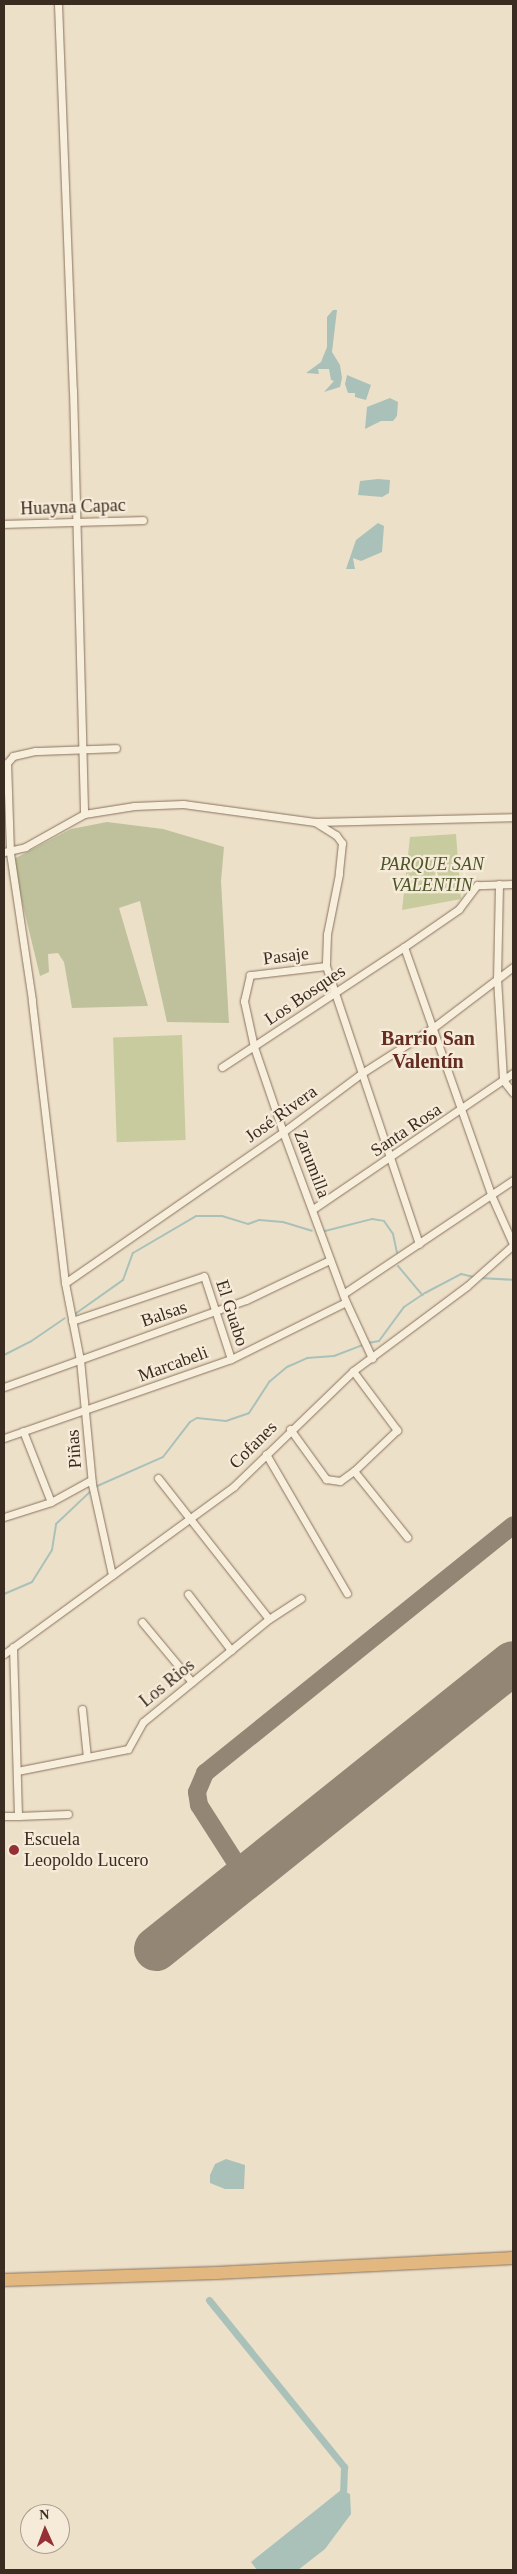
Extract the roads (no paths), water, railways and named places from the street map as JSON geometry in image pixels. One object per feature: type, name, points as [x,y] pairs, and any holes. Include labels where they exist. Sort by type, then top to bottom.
[{"type":"highway","points":[[4,2280],[216,2274],[513,2258]]},
{"type":"street","points":[[58,4],[73,390],[74,520],[84,814]]},
{"type":"street","name":"Huayna Capac","points":[[4,524],[74,520],[142,520]]},
{"type":"street","points":[[83,749],[116,748]]},
{"type":"street","name":"Piñas","points":[[83,749],[28,752],[13,756],[7,762],[7,852],[32,1000],[65,1283],[80,1360],[87,1411],[91,1480],[112,1575]]},
{"type":"street","points":[[7,852],[84,814],[126,807],[184,804],[315,822],[513,817]]},
{"type":"street","points":[[315,822],[336,835],[342,843],[340,874],[327,934],[326,966],[419,1244]]},
{"type":"street","points":[[513,884],[499,884],[497,978],[503,1080],[513,1093]]},
{"type":"street","name":"Los Bosques","points":[[222,1067],[459,909],[477,885],[499,884]]},
{"type":"street","points":[[404,947],[434,1027],[492,1197],[513,1244]]},
{"type":"street","name":"Pasaje","points":[[250,975],[326,966]]},
{"type":"street","name":"José Rivera","points":[[65,1283],[283,1132],[362,1073],[434,1027],[513,967]]},
{"type":"street","name":"Zarumilla","points":[[250,975],[244,1001],[254,1047],[330,1260],[346,1302],[372,1358]]},
{"type":"street","name":"Santa Rosa","points":[[313,1209],[463,1110],[513,1073]]},
{"type":"street","points":[[343,1294],[492,1197],[513,1180]]},
{"type":"street","name":"Cofanes","points":[[4,1654],[234,1486],[290,1429],[353,1371],[467,1286],[513,1244]]},
{"type":"street","name":"Balsas","points":[[4,1388],[216,1312],[330,1260]]},
{"type":"street","name":"El Guabo","points":[[72,1321],[204,1276],[231,1359]]},
{"type":"street","name":"Marcabeli","points":[[4,1438],[87,1411],[231,1359],[346,1302]]},
{"type":"street","points":[[290,1429],[326,1479],[340,1481],[354,1471],[397,1430],[353,1371]]},
{"type":"street","points":[[23,1431],[51,1502]]},
{"type":"street","points":[[266,1454],[347,1593]]},
{"type":"street","points":[[354,1471],[408,1537]]},
{"type":"street","points":[[158,1478],[269,1619]]},
{"type":"street","points":[[4,1517],[51,1502],[91,1480]]},
{"type":"street","points":[[188,1594],[231,1650]]},
{"type":"street","name":"Los Rios","points":[[17,1771],[128,1750],[143,1722],[269,1619],[301,1598]]},
{"type":"street","points":[[142,1622],[192,1682]]},
{"type":"street","points":[[13,1647],[18,1816]]},
{"type":"street","points":[[82,1709],[87,1757]]},
{"type":"street","points":[[4,1816],[68,1814]]},
{"type":"water","points":[[333,310],[337,310],[332,352],[340,365],[342,378],[340,387],[324,392],[334,381],[331,380],[329,369],[318,369],[319,374],[306,373],[321,362],[327,347],[327,317]]},
{"type":"water","points":[[347,375],[371,385],[366,400],[355,397],[355,393],[348,393],[345,384]]},
{"type":"water","points":[[390,398],[398,402],[397,416],[393,421],[381,421],[365,429],[367,407]]},
{"type":"water","points":[[390,480],[389,493],[382,497],[358,495],[360,481]]},
{"type":"water","points":[[378,523],[384,526],[382,552],[361,561],[353,558],[355,569],[346,569],[356,540]]},
{"type":"water","points":[[226,2159],[245,2165],[244,2189],[225,2189],[210,2183],[210,2175],[215,2164]]},
{"type":"water","points":[[341,2490],[350,2494],[351,2514],[325,2549],[298,2570],[257,2570],[251,2562]]},
{"type":"waterway","points":[[75,1314],[123,1280],[133,1253],[196,1216],[222,1216],[248,1224],[259,1220],[283,1222],[312,1231]]},
{"type":"waterway","points":[[325,1231],[372,1219],[384,1221],[393,1234],[397,1253]]},
{"type":"waterway","points":[[398,1266],[422,1295]]},
{"type":"waterway","points":[[368,1343],[379,1341],[404,1307],[425,1293],[461,1274],[474,1277]]},
{"type":"waterway","points":[[479,1278],[513,1280]]},
{"type":"waterway","points":[[4,1355],[30,1342],[65,1318]]},
{"type":"waterway","points":[[95,1487],[163,1457],[190,1422],[197,1418],[226,1421],[249,1413],[269,1382],[287,1367],[307,1358],[334,1356],[363,1345]]},
{"type":"waterway","points":[[4,1594],[32,1582],[52,1550],[56,1524],[92,1490]]},
{"type":"waterway","points":[[209,2300],[344,2467],[343,2494]]},
{"type":"place","name":"Escuela Leopoldo Lucero","points":[[14,1850]]},
{"type":"district","name":"Barrio San Valentín","points":[[428,1050]]},
{"type":"park label","name":"PARQUE SAN VALENTIN","points":[[432,875]]}]
